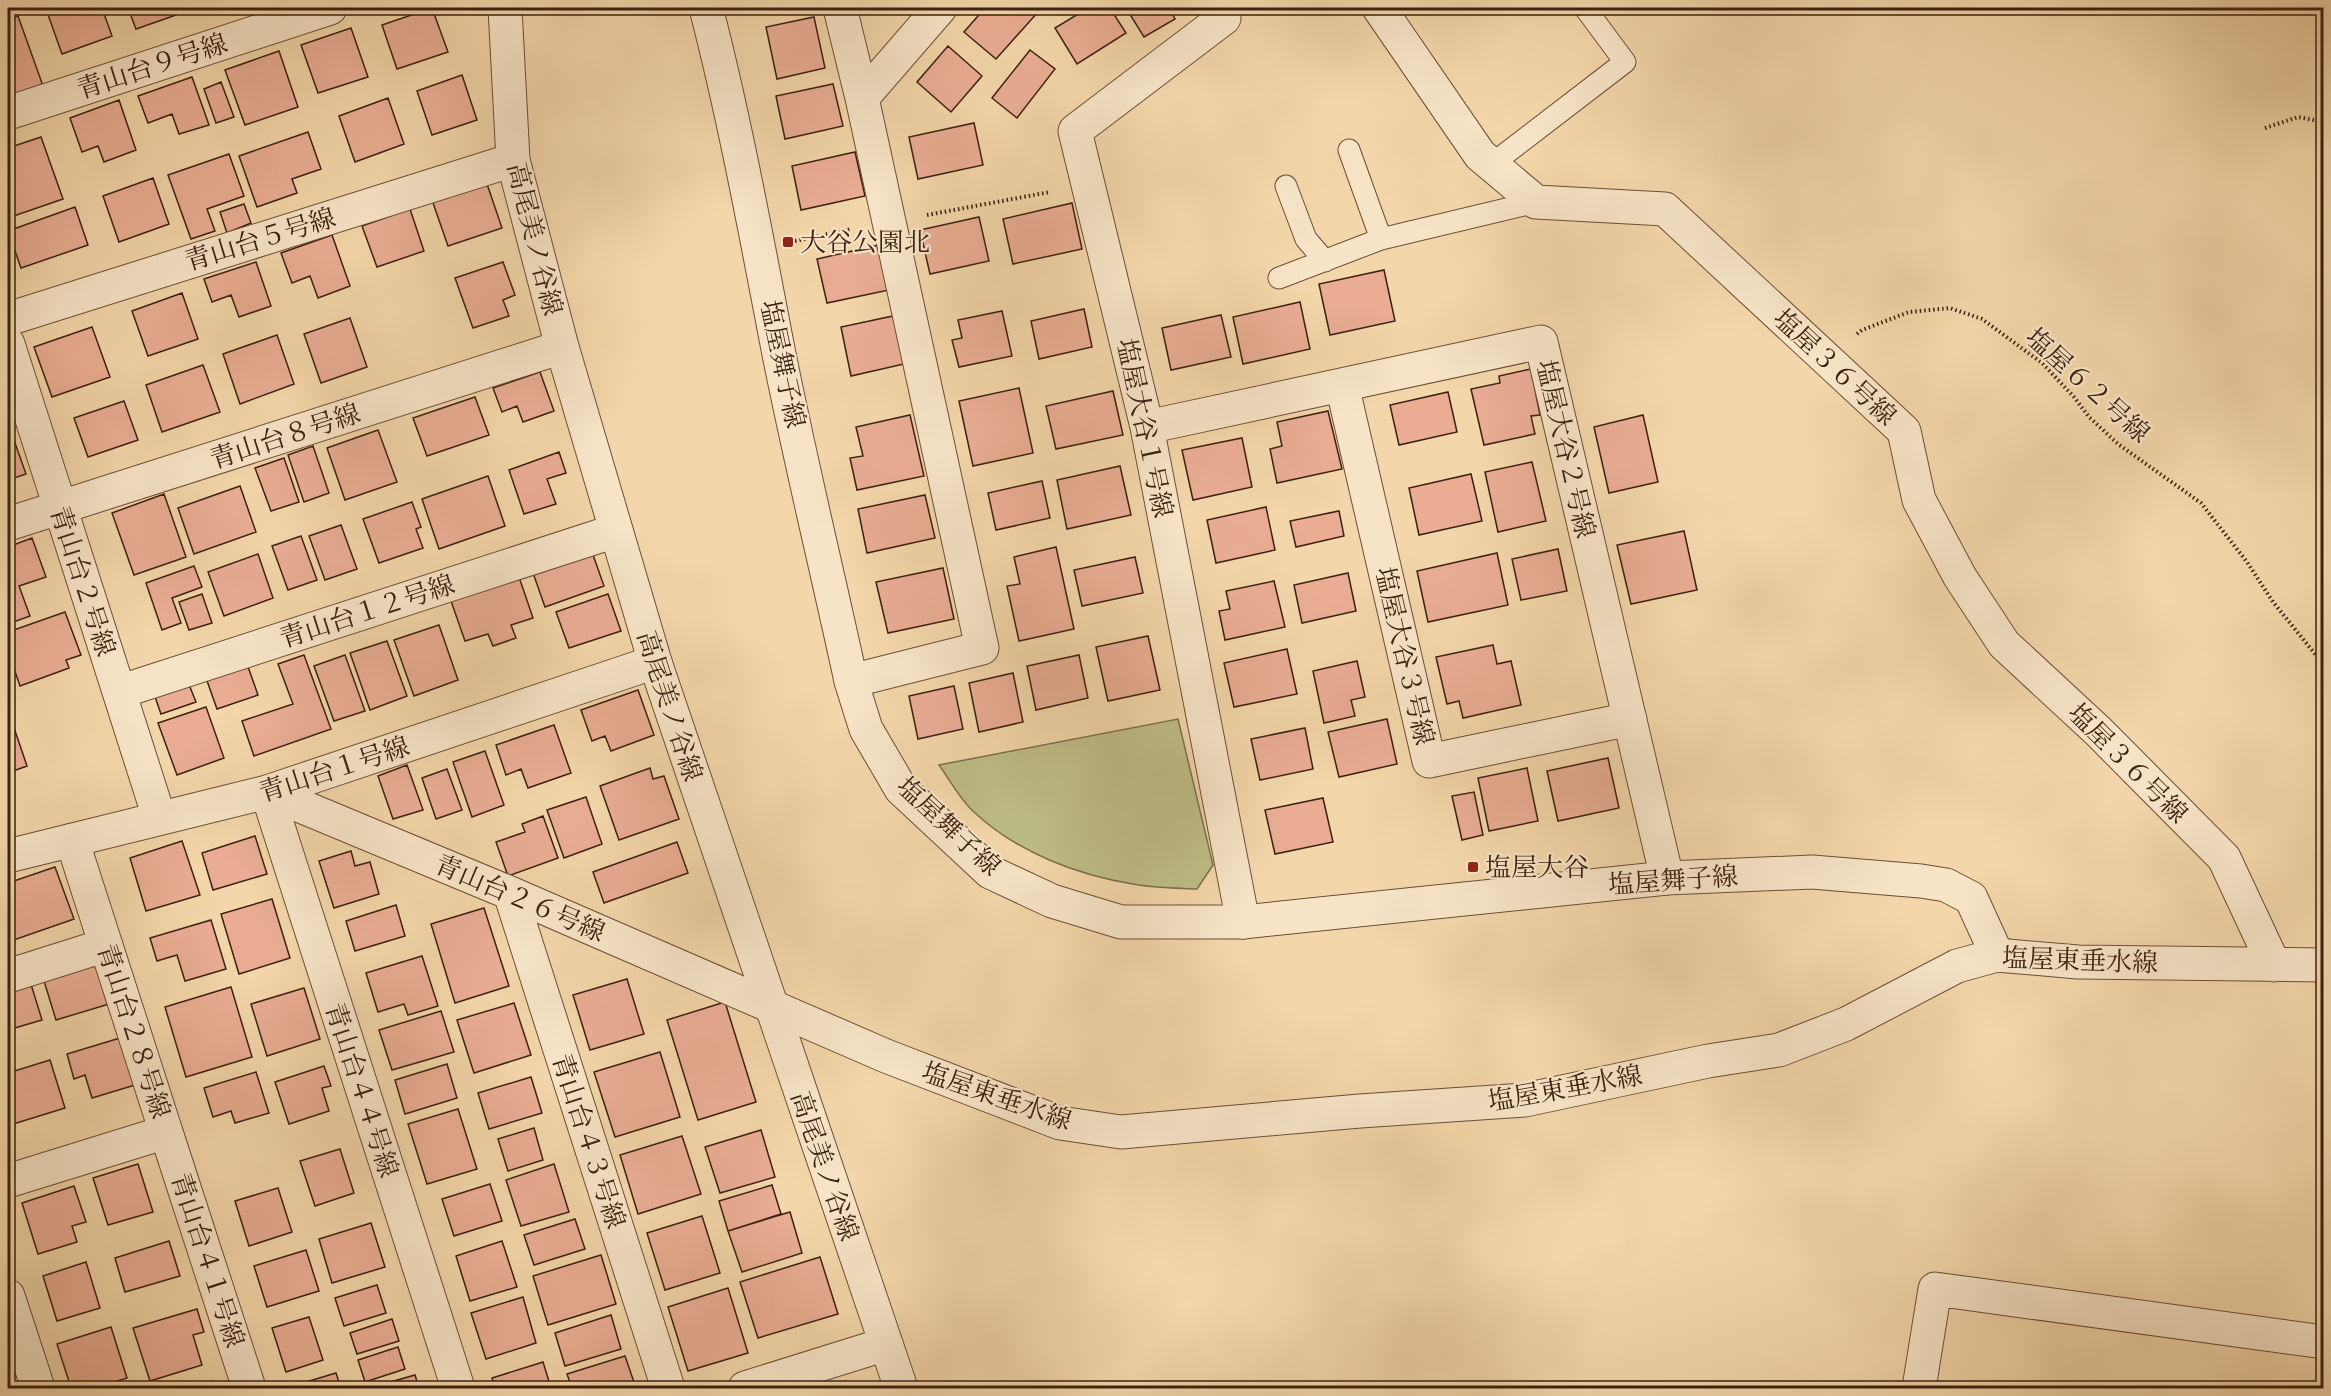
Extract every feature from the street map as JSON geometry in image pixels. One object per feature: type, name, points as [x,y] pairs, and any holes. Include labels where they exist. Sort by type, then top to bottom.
[{"type":"street","name":"青山台９号線","points":[[8,113],[330,8]]},
{"type":"street","name":"高尾美ノ谷線","points":[[505,8],[513,159],[562,346],[615,531],[655,662],[901,1389]]},
{"type":"street","name":"塩屋舞子線","points":[[706,8],[719,57],[760,248],[778,349],[851,681],[866,729],[901,789],[990,872],[1052,902],[1121,922],[1243,922],[1667,879],[1812,872],[1921,880],[1946,885],[1971,898],[1997,955]]},
{"type":"street","points":[[840,8],[862,98],[982,648],[851,681]]},
{"type":"street","points":[[862,98],[940,8]]},
{"type":"street","name":"塩屋大谷１号線","points":[[1218,8],[1224,18],[1076,131],[1147,427],[1243,922]]},
{"type":"street","points":[[1379,8],[1480,155],[1536,202]]},
{"type":"street","name":"青山台５号線","points":[[8,318],[513,159]]},
{"type":"street","name":"塩屋３６号線","points":[[1536,202],[1665,209],[1904,431],[1919,500],[1960,577],[2004,644],[2099,732],[2224,858],[2274,965]]},
{"type":"street","name":"塩屋大谷２号線","points":[[1147,427],[1541,342],[1667,879]]},
{"type":"street","name":"青山台２号線","points":[[8,344],[159,817]]},
{"type":"street","name":"青山台８号線","points":[[8,524],[562,346]]},
{"type":"street","name":"塩屋大谷３号線","points":[[1342,386],[1429,761],[1630,719]]},
{"type":"street","name":"青山台１２号線","points":[[119,692],[615,531]]},
{"type":"street","name":"青山台１号線","points":[[8,856],[267,792],[655,662]]},
{"type":"street","name":"青山台２６号線","points":[[267,792],[510,893],[771,1006]]},
{"type":"street","name":"青山台４４号線","points":[[267,792],[458,1389]]},
{"type":"street","name":"青山台２８号線","points":[[8,1181],[166,1132],[72,840]]},
{"type":"street","name":"青山台４３号線","points":[[510,893],[668,1389]]},
{"type":"street","points":[[8,976],[106,945]]},
{"type":"street","name":"塩屋東垂水線","points":[[771,1006],[886,1056],[1060,1123],[1121,1132],[1360,1111],[1525,1100],[1708,1061],[1779,1050],[1846,1024],[1957,966],[1997,955],[2078,962],[2324,965]]},
{"type":"street","name":"青山台４１号線","points":[[166,1132],[249,1389]]},
{"type":"street","points":[[1919,1389],[1935,1289],[2324,1341]]},
{"type":"street","points":[[8,1296],[38,1389]]},
{"type":"street","points":[[745,1389],[886,1344]]},
{"type":"lane","points":[[1491,164],[1625,62],[1585,8]]},
{"type":"lane","points":[[1349,150],[1381,239]]},
{"type":"lane","points":[[1286,186],[1306,239],[1325,261]]},
{"type":"lane","points":[[1280,278],[1381,239],[1536,202]]},
{"type":"path","points":[[2265,128],[2298,117],[2324,122]]},
{"type":"path","name":"塩屋６２号線","points":[[1828,362],[1862,330],[1909,312],[1950,308],[1982,320],[2042,363],[2074,397],[2089,417],[2118,444],[2201,503],[2247,562],[2273,602],[2324,666]]},
{"type":"shaded area","points":[[1178,719],[1213,865],[1197,889],[1149,886],[1112,880],[1049,860],[1010,839],[975,813],[939,765]]},
{"type":"building","points":[[102,8],[112,36],[62,54],[46,9]]},
{"type":"building","points":[[128,8],[196,8],[136,29]]},
{"type":"building","points":[[432,8],[448,52],[397,69],[382,25]]},
{"type":"building","points":[[985,8],[1034,8],[1039,11],[996,59],[964,32]]},
{"type":"building","points":[[1088,8],[1110,8],[1126,33],[1077,64],[1055,28]]},
{"type":"building","points":[[1126,8],[1169,8],[1175,19],[1144,37]]},
{"type":"building","points":[[18,16],[43,86],[8,99],[8,19]]},
{"type":"building","points":[[814,17],[825,68],[777,79],[766,27]]},
{"type":"building","points":[[351,28],[368,77],[318,93],[301,45]]},
{"type":"building","points":[[948,46],[982,76],[951,112],[917,82]]},
{"type":"building","points":[[1030,50],[1055,69],[1017,118],[992,98]]},
{"type":"building","points":[[279,51],[298,107],[245,125],[225,70]]},
{"type":"building","points":[[462,75],[477,120],[432,135],[417,91]]},
{"type":"building","points":[[192,77],[209,125],[179,134],[172,114],[148,123],[138,96]]},
{"type":"building","points":[[221,82],[234,117],[216,123],[204,89]]},
{"type":"building","points":[[833,84],[843,126],[785,139],[776,96]]},
{"type":"building","points":[[388,98],[404,144],[355,162],[339,116]]},
{"type":"building","points":[[119,100],[136,150],[104,162],[98,146],[82,152],[70,118]]},
{"type":"building","points":[[974,123],[983,165],[918,179],[909,137]]},
{"type":"building","points":[[308,132],[321,169],[292,179],[297,193],[257,207],[239,156]]},
{"type":"building","points":[[41,137],[63,199],[8,218],[8,148]]},
{"type":"building","points":[[855,152],[865,196],[801,210],[792,166]]},
{"type":"building","points":[[229,154],[244,196],[207,209],[215,231],[191,239],[168,175]]},
{"type":"building","points":[[153,178],[169,224],[119,242],[103,196]]},
{"type":"building","points":[[486,181],[502,228],[448,246],[432,200]]},
{"type":"building","points":[[1072,203],[1082,249],[1013,264],[1003,219]]},
{"type":"building","points":[[244,204],[251,223],[227,233],[220,212]]},
{"type":"building","points":[[75,207],[88,245],[21,268],[8,231]]},
{"type":"building","points":[[410,209],[424,251],[377,267],[362,226]]},
{"type":"building","points":[[979,217],[989,261],[930,274],[920,230]]},
{"type":"building","points":[[332,235],[350,286],[318,298],[310,276],[292,283],[281,253]]},
{"type":"building","points":[[879,245],[889,290],[827,303],[817,259]]},
{"type":"building","points":[[256,262],[271,306],[239,317],[231,295],[212,302],[204,279]]},
{"type":"building","points":[[503,262],[515,295],[503,300],[509,316],[473,328],[455,278]]},
{"type":"building","points":[[1384,270],[1395,321],[1330,335],[1319,284]]},
{"type":"building","points":[[182,293],[198,339],[148,356],[132,311]]},
{"type":"building","points":[[1300,302],[1310,349],[1243,364],[1233,317]]},
{"type":"building","points":[[1084,309],[1092,347],[1039,359],[1031,321]]},
{"type":"building","points":[[1002,311],[1012,356],[959,367],[952,340],[962,338],[958,320]]},
{"type":"building","points":[[1221,315],[1231,357],[1171,370],[1162,328]]},
{"type":"building","points":[[893,316],[904,364],[851,376],[841,327]]},
{"type":"building","points":[[350,318],[367,367],[321,383],[304,334]]},
{"type":"building","points":[[92,327],[110,377],[52,397],[34,347]]},
{"type":"building","points":[[277,335],[294,384],[240,404],[223,354]]},
{"type":"building","points":[[203,365],[220,412],[162,432],[146,385]]},
{"type":"building","points":[[1531,369],[1540,415],[1531,416],[1535,434],[1484,445],[1471,389],[1500,383],[1499,376]]},
{"type":"building","points":[[540,372],[554,411],[523,422],[517,406],[502,412],[493,388]]},
{"type":"building","points":[[1019,388],[1033,453],[973,466],[959,401]]},
{"type":"building","points":[[1113,391],[1123,435],[1056,449],[1046,406]]},
{"type":"building","points":[[1448,392],[1457,432],[1399,445],[1390,405]]},
{"type":"building","points":[[475,397],[489,435],[427,456],[413,418]]},
{"type":"building","points":[[124,401],[138,440],[88,457],[74,418]]},
{"type":"building","points":[[1328,411],[1342,469],[1277,483],[1270,449],[1282,446],[1277,422]]},
{"type":"building","points":[[910,415],[924,476],[857,490],[850,458],[863,456],[856,427]]},
{"type":"building","points":[[1643,415],[1658,482],[1609,493],[1594,427]]},
{"type":"building","points":[[8,426],[26,474],[8,480]]},
{"type":"building","points":[[378,430],[397,482],[345,500],[327,448]]},
{"type":"building","points":[[1242,438],[1252,487],[1193,500],[1182,450]]},
{"type":"building","points":[[313,446],[329,493],[304,502],[288,455]]},
{"type":"building","points":[[559,452],[566,473],[547,479],[556,504],[524,514],[509,470]]},
{"type":"building","points":[[284,458],[299,502],[271,511],[255,468]]},
{"type":"building","points":[[1532,462],[1546,521],[1498,532],[1485,472]]},
{"type":"building","points":[[1120,466],[1131,515],[1067,529],[1057,480]]},
{"type":"building","points":[[1471,474],[1482,521],[1419,535],[1409,488]]},
{"type":"building","points":[[488,476],[505,526],[439,549],[422,499]]},
{"type":"building","points":[[1042,481],[1050,518],[996,530],[988,493]]},
{"type":"building","points":[[240,486],[256,532],[194,554],[178,508]]},
{"type":"building","points":[[164,494],[186,557],[134,575],[112,513]]},
{"type":"building","points":[[925,495],[935,538],[867,553],[858,509]]},
{"type":"building","points":[[412,502],[421,527],[416,529],[423,548],[379,563],[363,519]]},
{"type":"building","points":[[1266,507],[1275,550],[1216,563],[1207,520]]},
{"type":"building","points":[[1339,511],[1344,536],[1296,547],[1290,521]]},
{"type":"building","points":[[341,525],[357,569],[325,580],[309,536]]},
{"type":"building","points":[[1684,531],[1697,590],[1631,604],[1617,545]]},
{"type":"building","points":[[301,536],[317,580],[288,590],[272,546]]},
{"type":"building","points":[[32,538],[46,577],[19,586],[30,616],[8,624],[8,547]]},
{"type":"building","points":[[1056,547],[1074,629],[1019,641],[1007,586],[1020,584],[1014,557]]},
{"type":"building","points":[[1558,549],[1567,591],[1521,600],[1512,559]]},
{"type":"building","points":[[592,552],[604,586],[545,607],[533,573]]},
{"type":"building","points":[[1497,553],[1508,605],[1428,622],[1417,571]]},
{"type":"building","points":[[258,554],[273,598],[224,616],[208,572]]},
{"type":"building","points":[[1135,557],[1143,593],[1082,606],[1074,570]]},
{"type":"building","points":[[194,566],[202,587],[172,598],[181,623],[162,630],[146,583]]},
{"type":"building","points":[[943,568],[954,619],[888,633],[876,582]]},
{"type":"building","points":[[1348,573],[1356,611],[1302,623],[1294,585]]},
{"type":"building","points":[[519,577],[533,618],[511,625],[516,638],[493,646],[488,634],[465,641],[451,601]]},
{"type":"building","points":[[1274,581],[1285,627],[1225,640],[1219,611],[1230,609],[1226,591]]},
{"type":"building","points":[[202,594],[212,623],[189,630],[179,602]]},
{"type":"building","points":[[608,594],[621,631],[569,648],[556,612]]},
{"type":"building","points":[[65,612],[81,655],[66,660],[69,668],[20,686],[8,651],[8,632]]},
{"type":"building","points":[[439,625],[458,680],[414,696],[394,640]]},
{"type":"building","points":[[1148,636],[1160,690],[1108,701],[1096,647]]},
{"type":"building","points":[[387,641],[407,696],[370,710],[350,653]]},
{"type":"building","points":[[1493,645],[1497,664],[1511,661],[1521,705],[1463,718],[1459,701],[1447,704],[1436,657]]},
{"type":"building","points":[[1287,649],[1297,694],[1234,707],[1224,663]]},
{"type":"building","points":[[304,655],[331,729],[254,756],[242,721],[293,704],[278,664]]},
{"type":"building","points":[[345,655],[365,711],[334,721],[314,666]]},
{"type":"building","points":[[1079,655],[1088,698],[1036,710],[1027,666]]},
{"type":"building","points":[[1357,661],[1365,697],[1351,700],[1355,716],[1324,723],[1313,671]]},
{"type":"building","points":[[247,664],[258,695],[217,709],[206,678]]},
{"type":"building","points":[[1013,673],[1023,722],[979,732],[969,683]]},
{"type":"building","points":[[188,682],[196,702],[161,714],[154,694]]},
{"type":"building","points":[[954,686],[963,729],[918,739],[909,696]]},
{"type":"building","points":[[638,690],[654,735],[611,751],[605,736],[592,741],[581,710]]},
{"type":"building","points":[[206,707],[224,758],[177,775],[158,723]]},
{"type":"building","points":[[11,719],[27,766],[8,773],[8,720]]},
{"type":"building","points":[[1387,719],[1397,764],[1339,777],[1328,732]]},
{"type":"building","points":[[554,725],[571,773],[528,788],[521,769],[506,775],[496,745]]},
{"type":"building","points":[[1305,728],[1313,769],[1260,780],[1251,739]]},
{"type":"building","points":[[485,751],[504,805],[472,817],[453,762]]},
{"type":"building","points":[[1608,758],[1619,808],[1558,821],[1547,771]]},
{"type":"building","points":[[407,765],[423,810],[393,819],[378,776]]},
{"type":"building","points":[[650,768],[653,779],[664,776],[679,819],[619,840],[600,786]]},
{"type":"building","points":[[1527,768],[1538,821],[1489,831],[1478,778]]},
{"type":"building","points":[[447,769],[462,810],[436,819],[422,778]]},
{"type":"building","points":[[1474,792],[1483,835],[1462,840],[1452,796]]},
{"type":"building","points":[[586,797],[602,844],[564,858],[547,810]]},
{"type":"building","points":[[1323,798],[1333,842],[1275,854],[1265,810]]},
{"type":"building","points":[[543,816],[558,858],[508,876],[496,842],[525,832],[522,824]]},
{"type":"building","points":[[255,836],[267,874],[213,890],[202,853]]},
{"type":"building","points":[[182,841],[200,895],[146,911],[130,858]]},
{"type":"building","points":[[677,842],[688,873],[604,903],[593,872]]},
{"type":"building","points":[[351,851],[355,866],[370,862],[379,894],[334,908],[319,861]]},
{"type":"building","points":[[55,867],[74,919],[8,942],[8,883]]},
{"type":"building","points":[[272,899],[290,958],[239,974],[221,914]]},
{"type":"building","points":[[396,905],[405,936],[355,951],[346,921]]},
{"type":"building","points":[[484,908],[509,986],[455,1003],[431,924]]},
{"type":"building","points":[[211,920],[226,969],[185,981],[177,955],[157,961],[150,938]]},
{"type":"building","points":[[422,956],[438,1006],[408,1015],[404,1004],[378,1012],[366,973]]},
{"type":"building","points":[[95,960],[109,1004],[56,1020],[44,981]]},
{"type":"building","points":[[627,979],[644,1034],[590,1050],[573,995]]},
{"type":"building","points":[[30,981],[42,1020],[8,1030],[8,987]]},
{"type":"building","points":[[231,987],[252,1057],[186,1077],[165,1007]]},
{"type":"building","points":[[304,988],[320,1039],[267,1056],[251,1004]]},
{"type":"building","points":[[725,1002],[756,1102],[698,1120],[667,1020]]},
{"type":"building","points":[[514,1003],[531,1055],[474,1073],[457,1020]]},
{"type":"building","points":[[441,1011],[454,1052],[392,1070],[379,1030]]},
{"type":"building","points":[[120,1038],[135,1085],[92,1098],[85,1075],[74,1079],[67,1054]]},
{"type":"building","points":[[660,1052],[680,1117],[615,1137],[594,1072]]},
{"type":"building","points":[[50,1060],[65,1108],[10,1125],[8,1073]]},
{"type":"building","points":[[447,1064],[457,1098],[405,1114],[395,1080]]},
{"type":"building","points":[[324,1066],[331,1086],[322,1088],[329,1111],[289,1124],[275,1082]]},
{"type":"building","points":[[256,1072],[269,1113],[235,1123],[231,1111],[213,1117],[204,1088]]},
{"type":"building","points":[[531,1077],[542,1113],[489,1129],[478,1093]]},
{"type":"building","points":[[458,1109],[477,1169],[427,1184],[408,1124]]},
{"type":"building","points":[[534,1128],[543,1160],[508,1171],[498,1139]]},
{"type":"building","points":[[761,1130],[775,1177],[720,1193],[705,1147]]},
{"type":"building","points":[[682,1136],[701,1194],[638,1214],[620,1155]]},
{"type":"building","points":[[340,1149],[354,1193],[315,1206],[300,1161]]},
{"type":"building","points":[[138,1164],[153,1212],[108,1225],[93,1178]]},
{"type":"building","points":[[554,1164],[569,1212],[521,1226],[506,1180]]},
{"type":"building","points":[[490,1184],[502,1221],[454,1236],[442,1199]]},
{"type":"building","points":[[772,1185],[781,1214],[728,1231],[719,1201]]},
{"type":"building","points":[[74,1186],[86,1222],[72,1226],[77,1242],[38,1254],[22,1203]]},
{"type":"building","points":[[278,1188],[292,1232],[249,1246],[235,1201]]},
{"type":"building","points":[[790,1212],[802,1253],[742,1272],[728,1231]]},
{"type":"building","points":[[702,1216],[720,1273],[665,1290],[647,1233]]},
{"type":"building","points":[[575,1219],[585,1249],[534,1265],[524,1235]]},
{"type":"building","points":[[371,1223],[385,1267],[332,1283],[319,1239]]},
{"type":"building","points":[[169,1241],[180,1276],[125,1292],[115,1258]]},
{"type":"building","points":[[502,1241],[517,1287],[470,1301],[456,1256]]},
{"type":"building","points":[[306,1250],[319,1291],[267,1307],[254,1266]]},
{"type":"building","points":[[601,1255],[616,1304],[548,1325],[533,1276]]},
{"type":"building","points":[[820,1257],[838,1314],[758,1338],[740,1282]]},
{"type":"building","points":[[86,1262],[100,1308],[57,1321],[43,1276]]},
{"type":"building","points":[[377,1285],[386,1313],[344,1326],[335,1298]]},
{"type":"building","points":[[728,1288],[748,1353],[688,1371],[668,1307]]},
{"type":"building","points":[[523,1297],[536,1343],[486,1359],[471,1313]]},
{"type":"building","points":[[197,1309],[204,1332],[193,1335],[202,1365],[150,1381],[133,1328]]},
{"type":"building","points":[[611,1315],[621,1349],[565,1366],[555,1333]]},
{"type":"building","points":[[309,1317],[323,1360],[286,1372],[272,1328]]},
{"type":"building","points":[[392,1319],[399,1341],[357,1354],[350,1333]]},
{"type":"building","points":[[111,1327],[127,1378],[95,1388],[71,1388],[57,1344]]},
{"type":"building","points":[[398,1347],[405,1369],[365,1382],[358,1360]]},
{"type":"building","points":[[625,1356],[636,1388],[572,1388],[567,1374]]},
{"type":"building","points":[[543,1362],[551,1388],[495,1388],[492,1378]]},
{"type":"building","points":[[336,1373],[341,1388],[297,1388],[296,1385]]},
{"type":"building","points":[[415,1375],[419,1388],[369,1388]]},
{"type":"building","points":[[212,1381],[215,1388],[188,1388]]},
{"type":"building","points":[[846,1381],[848,1388],[820,1388]]},
{"type":"place","name":"大谷公園北","points":[[788,242]]},
{"type":"place","name":"塩屋大谷","points":[[1473,867]]}]
